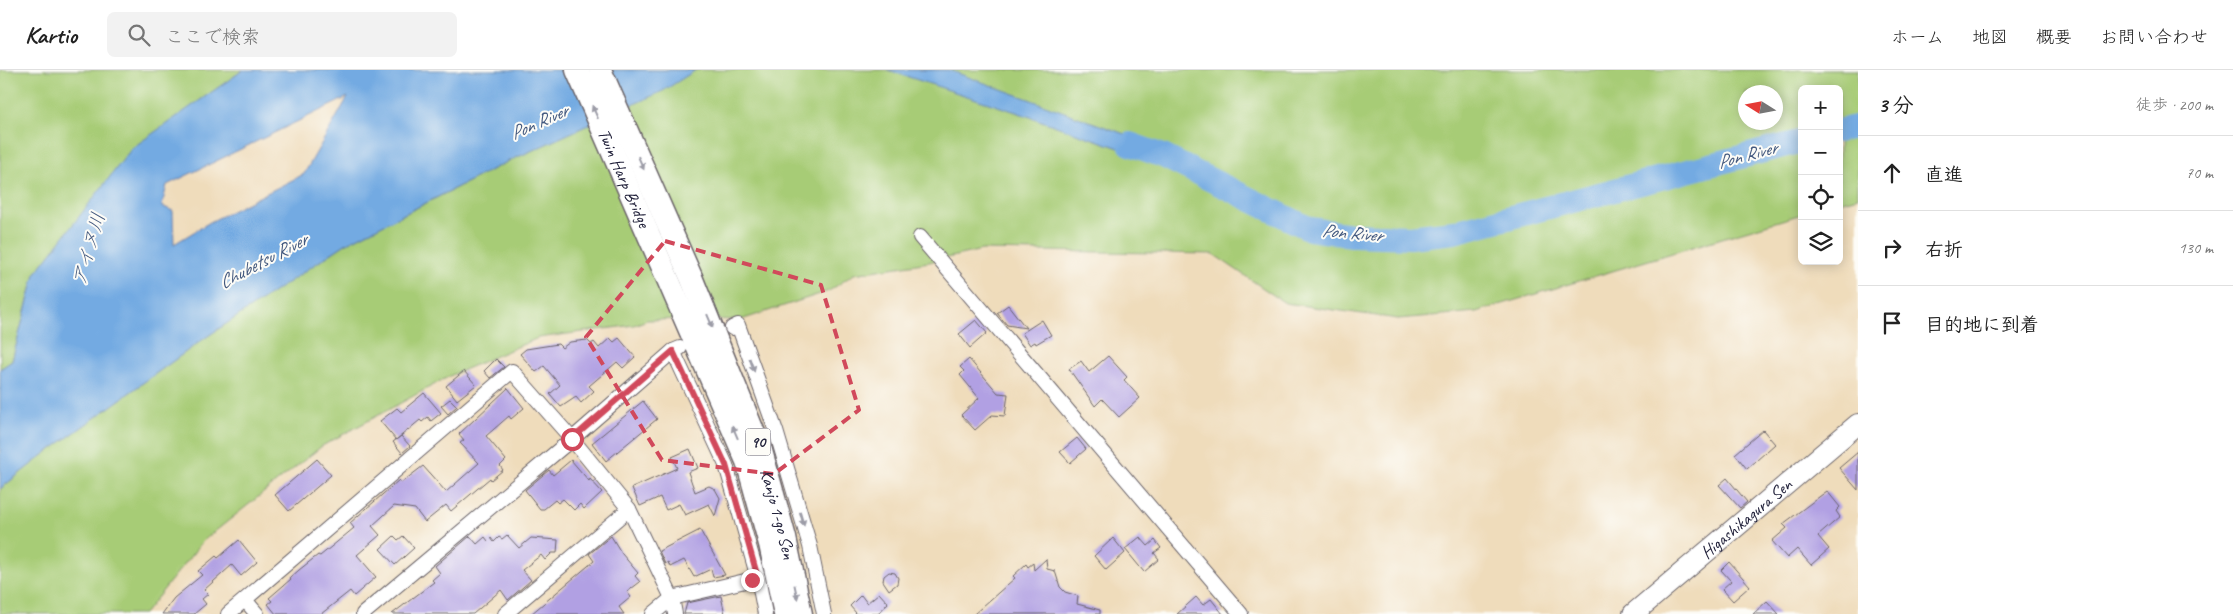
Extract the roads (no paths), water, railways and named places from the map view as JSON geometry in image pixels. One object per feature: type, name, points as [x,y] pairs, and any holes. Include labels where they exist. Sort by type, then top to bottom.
[{"type":"main road","name":"Twin Harp Bridge","points":[[577,70],[681,281]]},
{"type":"main road","name":"Twin Harp Bridge","points":[[600,70],[681,281]]},
{"type":"main road","name":"Kanjo 1-go Sen","points":[[681,281],[747,461],[770,544],[785,614]]},
{"type":"main road","name":"Kanjo 1-go Sen","points":[[681,281],[762,451],[785,538],[801,614]]},
{"type":"main road","name":"Higashikagura Sen","points":[[1633,614],[1858,424]]},
{"type":"street","points":[[920,237],[1241,614]]},
{"type":"street","points":[[732,328],[738,325],[776,431],[810,546],[824,614]]},
{"type":"street","points":[[364,614],[677,349],[726,465],[758,578],[765,614]]},
{"type":"street","points":[[228,614],[512,371],[572,439],[629,509],[672,598],[675,614]]},
{"type":"street","points":[[505,614],[629,509]]},
{"type":"street","points":[[653,614],[672,598],[758,578]]},
{"type":"street","points":[[245,600],[258,614]]},
{"type":"water","points":[[243,70],[696,70],[663,91],[509,161],[347,243],[205,338],[42,456],[0,489],[0,369],[12,361],[35,274],[132,148]],"holes":[[[348,97],[304,174],[210,222],[174,244],[173,211],[162,206],[167,185]]]},
{"type":"water","points":[[887,70],[949,70],[1163,148],[1156,161],[1016,112]]},
{"type":"waterway","name":"Pon River","points":[[1843,130],[1858,126]]},
{"type":"waterway","name":"Pon River","points":[[1130,144],[1163,156],[1310,229],[1352,235],[1410,237],[1454,232],[1798,142]]},
{"type":"water label","name":"アイヌ川","points":[[89,249]]},
{"type":"water label","name":"Chubetsu River","points":[[263,261]]}]
